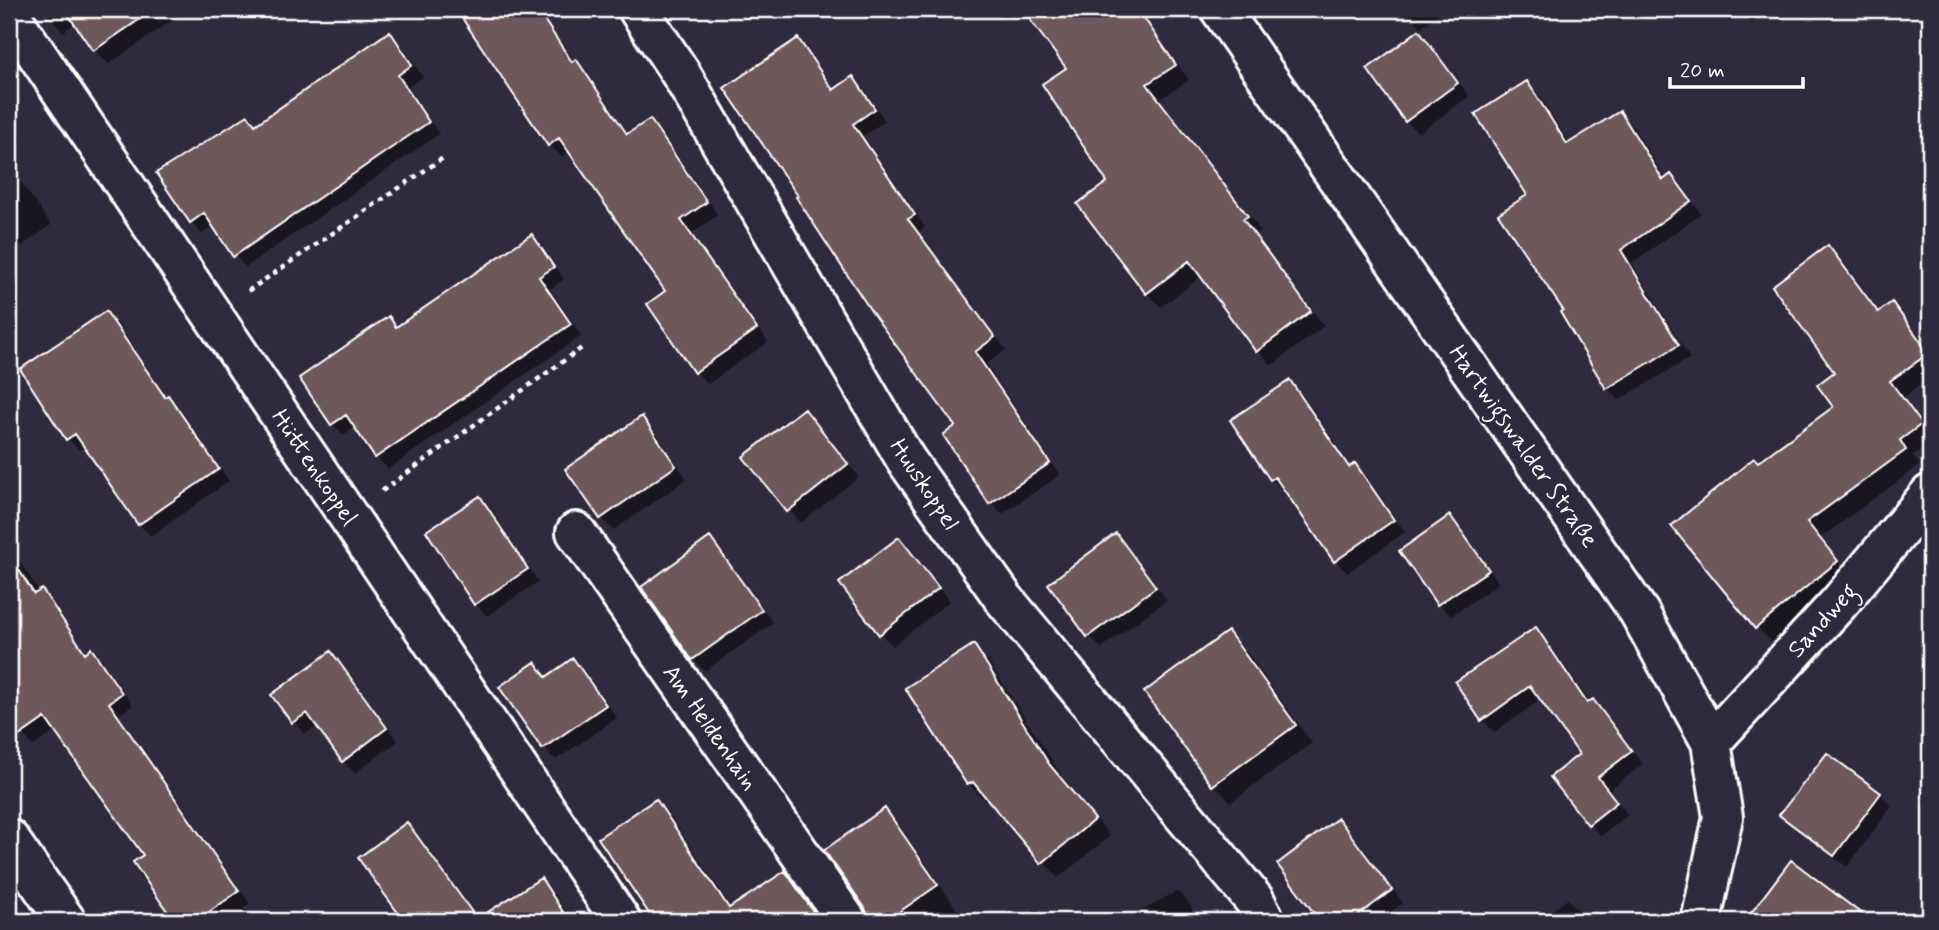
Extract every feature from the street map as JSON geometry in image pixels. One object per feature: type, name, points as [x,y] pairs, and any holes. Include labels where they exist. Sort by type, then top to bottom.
[{"type":"street","name":"Huuskoppel","points":[[638,9],[681,74],[906,460],[1004,599],[1255,901],[1265,921]]},
{"type":"street","name":"Hartwigswalder Straße","points":[[1220,9],[1639,612],[1711,743],[1723,817],[1701,921]]},
{"type":"street","name":"Hüttenkoppel","points":[[9,13],[621,921]]},
{"type":"street","name":"Sandweg","points":[[1711,743],[1839,603],[1930,494]]},
{"type":"street","name":"Am Heldenhain","points":[[576,532],[847,921]]},
{"type":"street","points":[[9,839],[66,921]]},
{"type":"path","points":[[213,316],[443,159]]},
{"type":"path","points":[[347,516],[583,346]]},
{"type":"building","points":[[64,9],[155,9],[93,51]]},
{"type":"building","points":[[456,9],[537,9],[572,62],[576,59],[627,134],[650,119],[707,202],[681,220],[757,329],[694,373],[647,304],[665,291],[559,138],[548,146]]},
{"type":"building","points":[[1022,9],[1138,9],[1176,65],[1147,84],[1248,216],[1243,219],[1311,311],[1256,352],[1189,261],[1146,294],[1077,204],[1107,182],[1042,84],[1066,68]]},
{"type":"building","points":[[1419,30],[1458,83],[1405,122],[1367,69]]},
{"type":"building","points":[[390,31],[412,65],[398,75],[429,122],[233,257],[204,213],[190,223],[156,173],[248,115],[255,125]]},
{"type":"building","points":[[798,38],[833,90],[853,76],[875,109],[853,124],[915,215],[908,219],[995,337],[975,352],[1050,463],[989,504],[943,435],[955,426],[873,314],[796,197],[798,196],[724,88]]},
{"type":"building","points":[[1527,81],[1567,144],[1620,111],[1663,180],[1671,174],[1691,201],[1621,250],[1679,345],[1606,389],[1560,312],[1563,310],[1498,214],[1527,195],[1475,114]]},
{"type":"building","points":[[532,234],[554,267],[539,277],[571,324],[375,458],[346,415],[331,425],[299,378],[389,316],[396,327]]},
{"type":"building","points":[[1828,245],[1878,312],[1892,302],[1929,353],[1890,381],[1922,424],[1900,440],[1906,450],[1807,522],[1838,561],[1755,629],[1671,526],[1754,458],[1758,462],[1833,407],[1817,385],[1834,372],[1772,286]]},
{"type":"building","points":[[106,311],[219,469],[138,525],[75,434],[66,440],[20,369]]},
{"type":"building","points":[[1290,380],[1349,467],[1355,463],[1394,520],[1334,562],[1275,477],[1270,480],[1230,420]]},
{"type":"building","points":[[804,408],[848,464],[787,512],[743,457]]},
{"type":"building","points":[[642,416],[676,466],[600,519],[565,469]]},
{"type":"building","points":[[480,496],[528,569],[474,605],[426,531]]},
{"type":"building","points":[[1450,515],[1489,570],[1437,605],[1399,551]]},
{"type":"building","points":[[1116,533],[1156,587],[1087,637],[1048,584]]},
{"type":"building","points":[[710,537],[762,610],[692,660],[641,587]]},
{"type":"building","points":[[899,537],[939,588],[879,635],[839,583]]},
{"type":"building","points":[[9,554],[34,594],[42,589],[85,653],[91,648],[122,693],[109,703],[239,891],[196,921],[174,921],[133,862],[143,855],[45,718],[9,743]]},
{"type":"building","points":[[1536,627],[1587,703],[1593,699],[1632,751],[1598,777],[1617,802],[1588,825],[1550,777],[1579,754],[1530,686],[1481,721],[1455,682]]},
{"type":"building","points":[[1228,631],[1296,725],[1212,786],[1144,692]]},
{"type":"building","points":[[974,644],[1049,764],[1095,819],[1041,864],[973,782],[967,785],[905,688]]},
{"type":"building","points":[[331,651],[387,728],[342,762],[307,713],[292,723],[271,695]]},
{"type":"building","points":[[573,658],[606,705],[542,749],[499,687],[535,662],[546,677]]},
{"type":"building","points":[[1827,753],[1881,793],[1834,856],[1779,815]]},
{"type":"building","points":[[656,799],[729,908],[785,871],[813,911],[799,921],[654,921],[598,838]]},
{"type":"building","points":[[885,808],[938,885],[886,921],[869,921],[865,908],[824,850]]},
{"type":"building","points":[[1338,818],[1392,890],[1351,921],[1320,921],[1277,864]]},
{"type":"building","points":[[407,822],[477,919],[541,878],[569,921],[404,921],[358,858]]},
{"type":"building","points":[[1791,860],[1871,921],[1745,921]]}]
